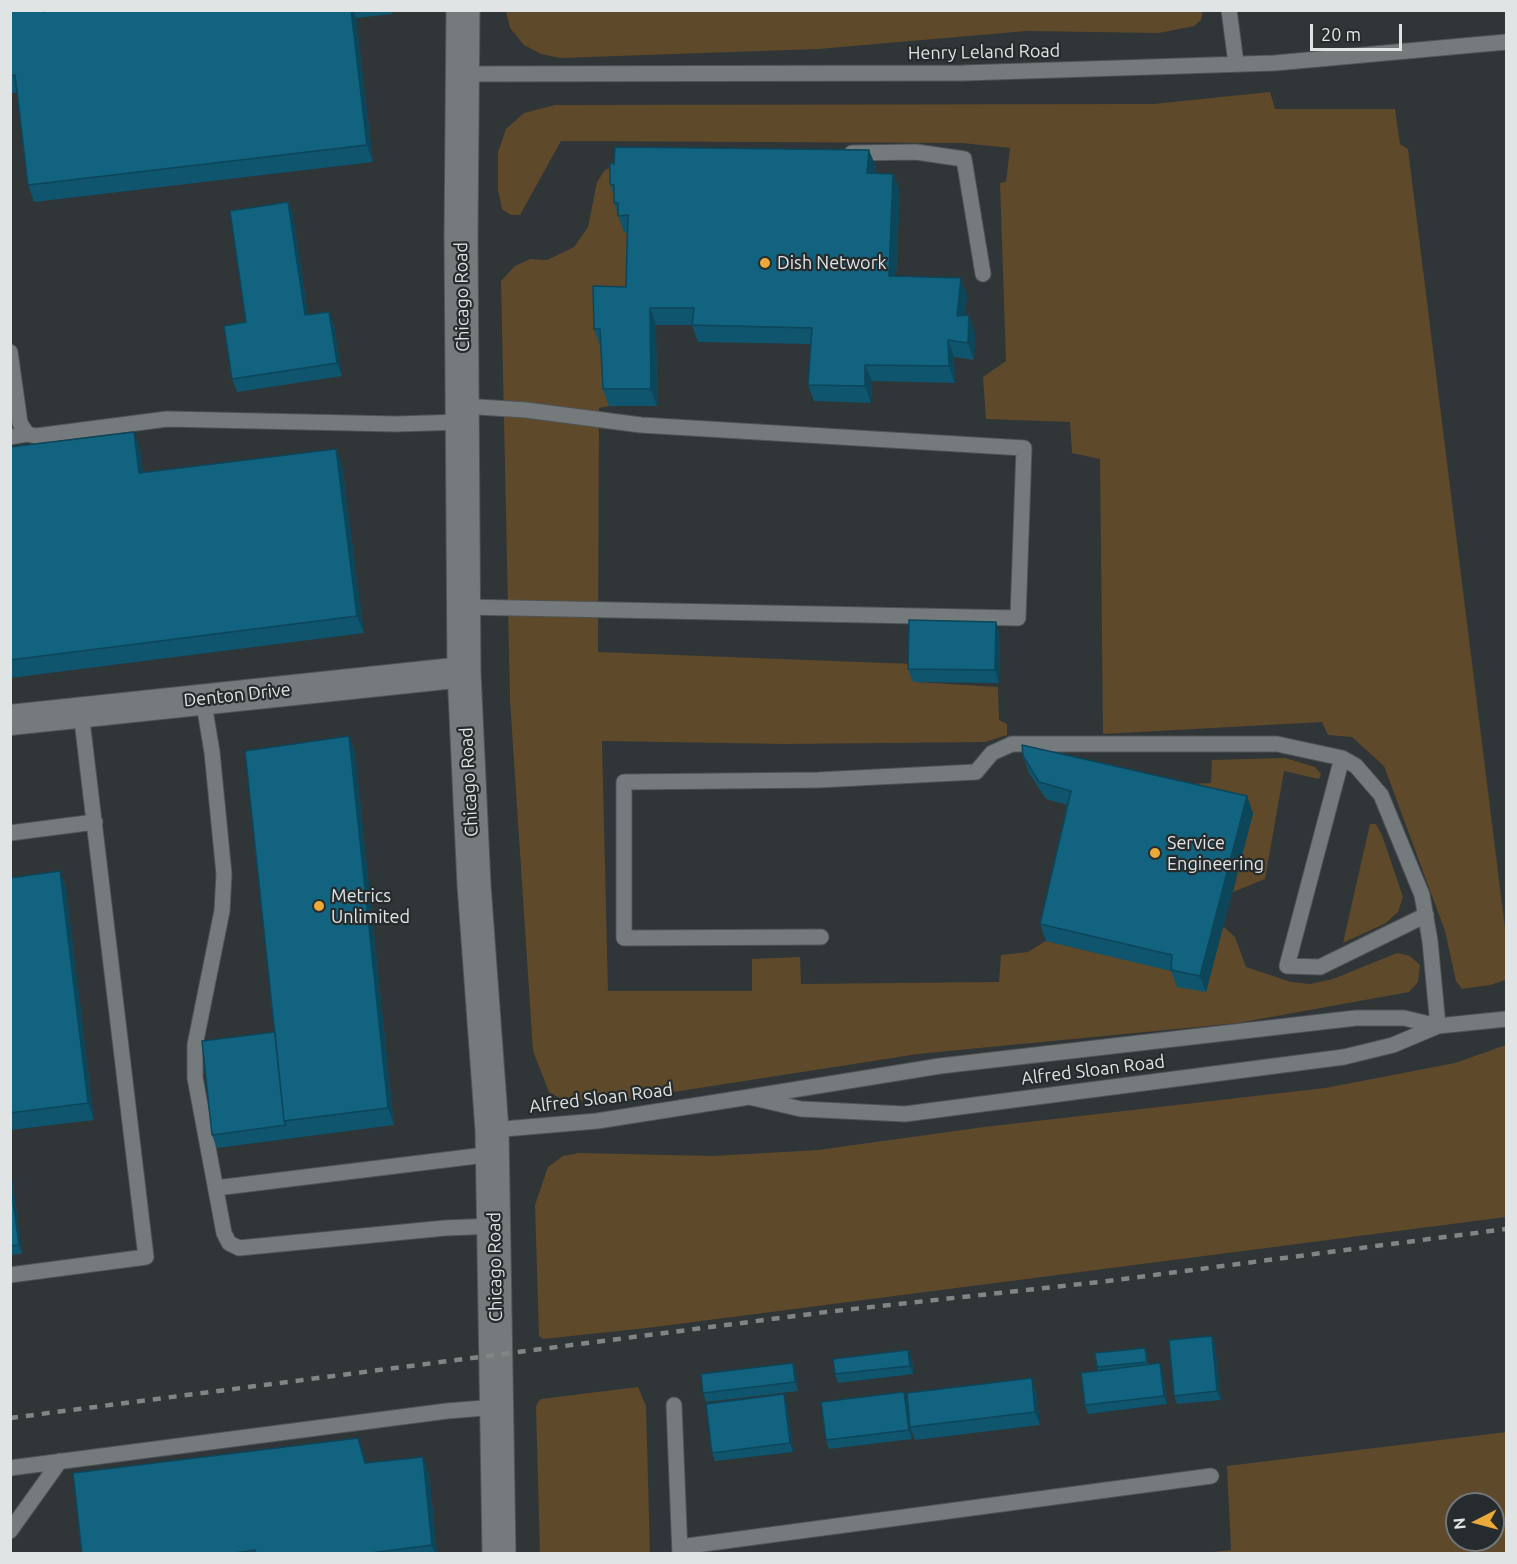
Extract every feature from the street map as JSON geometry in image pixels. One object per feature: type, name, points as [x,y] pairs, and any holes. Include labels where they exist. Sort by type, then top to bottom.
[{"type":"main road","name":"Chicago Road","points":[[463,10],[461,74],[464,672],[474,885],[493,1142],[499,1554]]},
{"type":"street","name":"Denton Drive","points":[[10,720],[464,672]]},
{"type":"lane","points":[[1229,10],[1236,63]]},
{"type":"lane","name":"Henry Leland Road","points":[[461,74],[963,73],[1302,62],[1506,42]]},
{"type":"lane","points":[[835,153],[916,153],[964,159],[983,274]]},
{"type":"lane","points":[[10,352],[20,423],[27,434]]},
{"type":"lane","points":[[10,437],[27,434],[36,436],[167,418],[396,424],[463,414],[526,410],[641,425],[1024,448],[1018,618],[464,607]]},
{"type":"lane","points":[[203,698],[224,874],[222,911],[195,1045],[195,1078],[224,1233],[229,1243],[239,1248],[445,1228],[495,1226]]},
{"type":"lane","points":[[10,1275],[146,1257],[81,712]]},
{"type":"lane","points":[[821,938],[624,938],[624,782],[818,780],[976,772],[992,753],[1012,744],[1277,744],[1342,758],[1356,766],[1381,795],[1422,895],[1438,1026]]},
{"type":"lane","points":[[1342,758],[1287,966],[1320,967],[1426,915]]},
{"type":"lane","points":[[10,833],[95,822]]},
{"type":"lane","name":"Alfred Sloan Road","points":[[216,1188],[493,1142],[597,1121],[940,1066],[1356,1018],[1404,1018],[1438,1026]]},
{"type":"lane","name":"Alfred Sloan Road","points":[[749,1097],[801,1109],[905,1114],[1344,1057],[1393,1045],[1438,1026],[1506,1019]]},
{"type":"lane","points":[[674,1405],[680,1550],[1211,1476]]},
{"type":"lane","points":[[10,1468],[447,1411],[497,1407]]},
{"type":"lane","points":[[10,1531],[60,1461]]},
{"type":"shaded area","points":[[506,10],[1203,11],[1201,20],[1194,26],[1159,33],[1027,31],[818,49],[560,58],[541,54],[524,45],[510,28]]},
{"type":"shaded area","points":[[1270,92],[1275,109],[1395,109],[1400,144],[1408,149],[1506,936],[1506,980],[1490,985],[1462,989],[1456,981],[1445,931],[1384,766],[1352,737],[1328,735],[1322,722],[1103,734],[1100,459],[1072,453],[1070,422],[986,419],[983,377],[1006,361],[1000,183],[1006,182],[1010,148],[962,143],[561,141],[520,215],[511,215],[502,209],[498,190],[498,152],[506,129],[524,113],[555,105],[1153,104]]},
{"type":"shaded area","points":[[621,164],[634,232],[632,304],[600,345],[607,346],[609,406],[599,408],[598,652],[913,664],[915,682],[998,687],[999,720],[1007,724],[1007,735],[985,742],[786,744],[602,741],[608,991],[752,991],[752,959],[800,957],[801,984],[999,982],[1001,955],[1028,952],[1046,941],[1178,972],[1224,927],[1235,937],[1246,967],[1291,982],[1310,984],[1333,979],[1397,953],[1410,956],[1420,965],[1418,982],[1409,992],[1238,1023],[918,1054],[622,1100],[563,1100],[549,1092],[533,1051],[510,700],[501,281],[515,266],[530,259],[547,260],[574,247],[588,227],[597,182],[605,170]]},
{"type":"shaded area","points":[[1285,758],[1315,767],[1321,774],[1319,779],[1284,771],[1265,879],[1233,892],[1253,813],[1161,785],[1211,783],[1212,760]]},
{"type":"shaded area","points":[[1370,824],[1376,824],[1382,835],[1403,897],[1398,912],[1386,923],[1343,943]]},
{"type":"shaded area","points":[[1506,1045],[1506,1217],[647,1328],[543,1339],[539,1336],[535,1205],[548,1167],[563,1156],[579,1153],[713,1156],[818,1150],[984,1127],[1325,1088],[1455,1063]]},
{"type":"shaded area","points":[[638,1387],[646,1406],[650,1553],[540,1553],[536,1407],[538,1402],[541,1399]]},
{"type":"shaded area","points":[[1506,1432],[1506,1553],[1204,1553],[1231,1550],[1227,1466]]},
{"type":"building","points":[[10,10],[44,10],[44,12],[49,10],[351,10],[367,145],[28,185],[15,75],[10,76]]},
{"type":"building","name":"Dish Network","points":[[615,147],[869,150],[867,173],[893,174],[889,276],[961,278],[957,316],[969,315],[968,343],[948,340],[949,366],[865,365],[865,386],[808,385],[812,328],[692,325],[694,308],[650,308],[651,389],[603,389],[600,329],[594,329],[593,286],[626,287],[628,215],[618,216],[618,203],[614,203],[614,185],[610,184],[610,163],[614,164]]},
{"type":"building","points":[[288,202],[305,315],[329,312],[337,363],[232,379],[224,326],[246,322],[230,211]]},
{"type":"building","points":[[134,432],[139,473],[336,449],[357,616],[10,660],[10,447]]},
{"type":"building","points":[[909,620],[996,622],[995,670],[908,669]]},
{"type":"building","name":"Metrics Unlimited","points":[[349,736],[388,1108],[284,1121],[245,751]]},
{"type":"building","name":"Service Engineering","points":[[1022,745],[1247,796],[1200,976],[1171,970],[1172,955],[1040,924],[1071,791],[1039,782],[1023,756]]},
{"type":"building","points":[[60,871],[88,1103],[10,1113],[10,878]]},
{"type":"building","points":[[275,1032],[286,1125],[212,1135],[202,1041]]},
{"type":"building","points":[[10,1179],[19,1245],[10,1246]]},
{"type":"building","points":[[1212,1336],[1217,1391],[1174,1396],[1169,1340]]},
{"type":"building","points":[[1145,1348],[1147,1362],[1097,1367],[1095,1353]]},
{"type":"building","points":[[908,1350],[910,1366],[835,1374],[833,1359]]},
{"type":"building","points":[[793,1363],[795,1382],[703,1393],[701,1374]]},
{"type":"building","points":[[1160,1363],[1164,1396],[1085,1405],[1081,1373]]},
{"type":"building","points":[[1032,1378],[1035,1412],[910,1427],[907,1393]]},
{"type":"building","points":[[904,1392],[909,1430],[826,1440],[821,1402]]},
{"type":"building","points":[[784,1394],[790,1443],[712,1453],[706,1404]]},
{"type":"building","points":[[358,1438],[365,1463],[423,1457],[432,1545],[363,1554],[256,1554],[255,1550],[227,1554],[82,1554],[73,1473]]},
{"type":"railway","points":[[10,1418],[826,1312],[1108,1281],[1506,1229]]},
{"type":"place","name":"Dish Network","points":[[765,263]]},
{"type":"place","name":"Service Engineering","points":[[1155,853]]},
{"type":"place","name":"Metrics Unlimited","points":[[319,906]]}]
